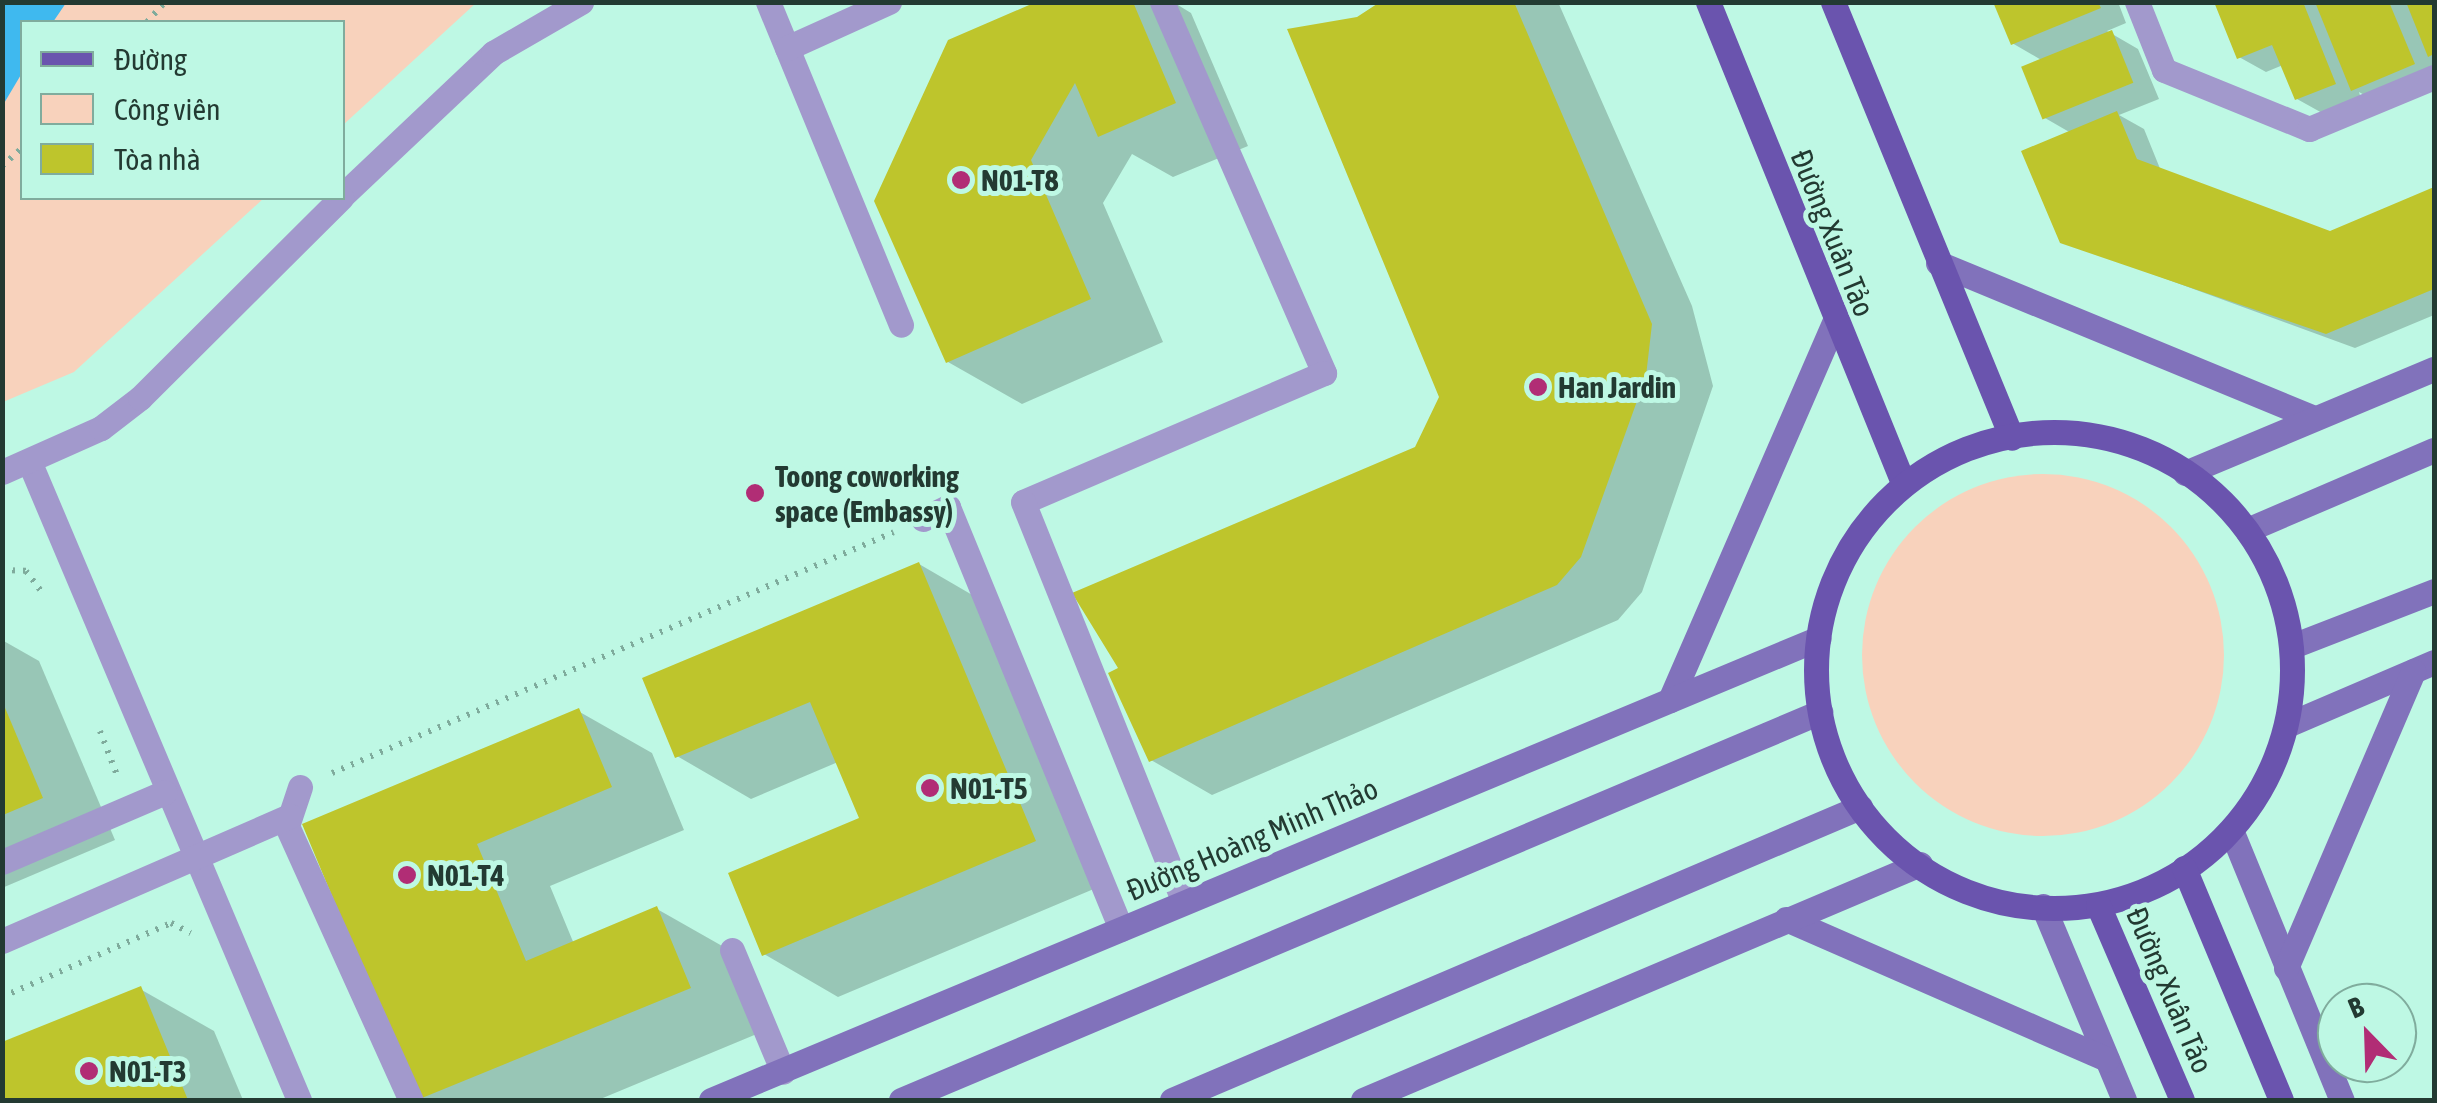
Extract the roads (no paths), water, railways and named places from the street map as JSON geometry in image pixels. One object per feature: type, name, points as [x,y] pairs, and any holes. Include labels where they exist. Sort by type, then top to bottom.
[{"type":"main road","name":"Đường Xuân Tảo","points":[[1708,2],[1834,322],[1904,486]]},
{"type":"main road","points":[[1833,2],[2012,438]]},
{"type":"main road","points":[[1938,264],[2314,418]]},
{"type":"main road","points":[[1670,700],[1834,322]]},
{"type":"main road","points":[[2185,473],[2434,369]]},
{"type":"main road","points":[[2061,431],[2140,447],[2185,473],[2246,530],[2295,646],[2287,725],[2274,766],[2231,830],[2184,868],[2098,905],[2042,906],[1947,884],[1860,807],[1836,771],[1820,712],[1819,638],[1854,539],[1904,486],[1981,443],[2061,431]]},
{"type":"main road","points":[[2246,530],[2434,450]]},
{"type":"main road","points":[[2295,646],[2434,591]]},
{"type":"main road","name":"Đường Hoàng Minh Thảo","points":[[711,1100],[1819,638]]},
{"type":"main road","points":[[2287,725],[2424,667]]},
{"type":"main road","points":[[2286,968],[2424,667]]},
{"type":"main road","points":[[901,1100],[1820,712]]},
{"type":"main road","points":[[1172,1100],[1860,807]]},
{"type":"main road","points":[[2231,830],[2342,1100]]},
{"type":"main road","points":[[1364,1100],[1920,864]]},
{"type":"main road","name":"Đường Xuân Tảo","points":[[2184,868],[2282,1100]]},
{"type":"main road","name":"Đường Xuân Tảo","points":[[2098,905],[2182,1100]]},
{"type":"main road","points":[[2042,906],[2124,1100]]},
{"type":"main road","points":[[1786,918],[2107,1058]]},
{"type":"street","points":[[345,194],[493,53],[581,2]]},
{"type":"street","points":[[768,2],[901,325]]},
{"type":"street","points":[[787,48],[889,2]]},
{"type":"street","points":[[1162,2],[1324,373],[1023,502],[1184,902]]},
{"type":"street","points":[[2137,2],[2164,70],[2309,129],[2434,77]]},
{"type":"street","points":[[2,472],[29,462],[140,398],[339,200]]},
{"type":"street","points":[[29,462],[165,792],[299,1100]]},
{"type":"street","points":[[923,519],[948,507],[1121,929]]},
{"type":"street","points":[[300,787],[290,816],[411,1100]]},
{"type":"street","points":[[2,862],[165,792]]},
{"type":"street","points":[[2,941],[290,816]]},
{"type":"street","points":[[732,950],[783,1072]]},
{"type":"water","points":[[3,2],[66,3],[54,20],[20,20],[20,76],[3,105]]},
{"type":"place","name":"N01-T8","points":[[961,180]]},
{"type":"place","name":"Han Jardin","points":[[1538,387]]},
{"type":"place","name":"Toong coworking space (Embassy)","points":[[755,493]]},
{"type":"place","name":"N01-T5","points":[[930,788]]},
{"type":"place","name":"N01-T4","points":[[407,875]]},
{"type":"place","name":"N01-T3","points":[[89,1071]]}]
